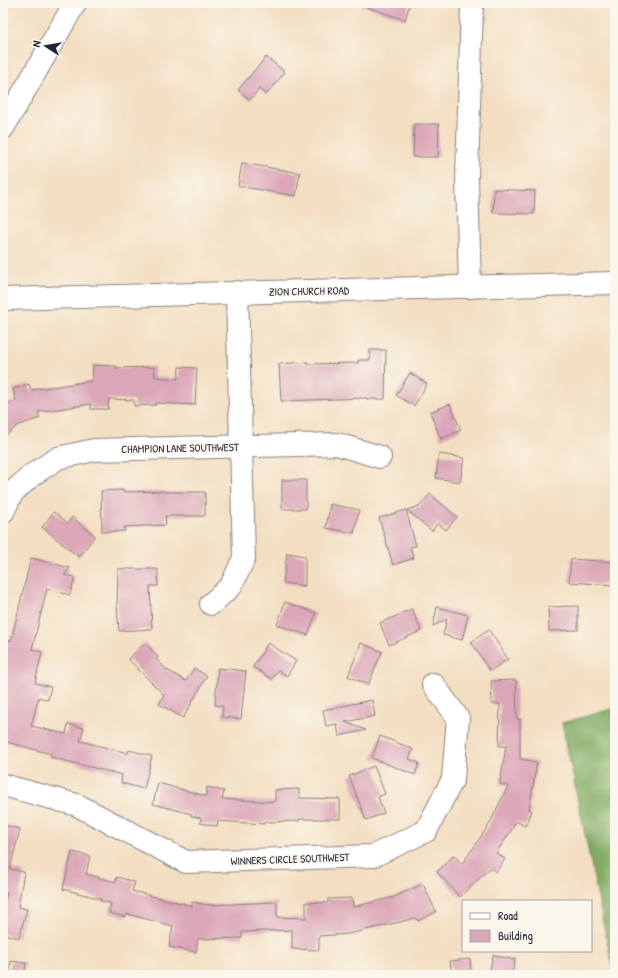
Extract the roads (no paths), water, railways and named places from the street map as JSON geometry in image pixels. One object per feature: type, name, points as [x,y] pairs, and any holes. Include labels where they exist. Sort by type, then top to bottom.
[{"type":"street","points":[[3,128],[75,3]]},
{"type":"street","points":[[470,287],[466,178],[472,3]]},
{"type":"street","name":"ZION CHURCH ROAD","points":[[3,299],[615,283]]},
{"type":"street","points":[[211,604],[231,586],[244,558],[237,292]]},
{"type":"street","name":"CHAMPION LANE SOUTHWEST","points":[[3,512],[12,493],[32,475],[58,458],[94,450],[337,444],[380,457]]},
{"type":"street","name":"WINNERS CIRCLE SOUTHWEST","points":[[3,785],[77,805],[186,862],[373,856],[426,831],[453,779],[458,718],[433,684]]}]
